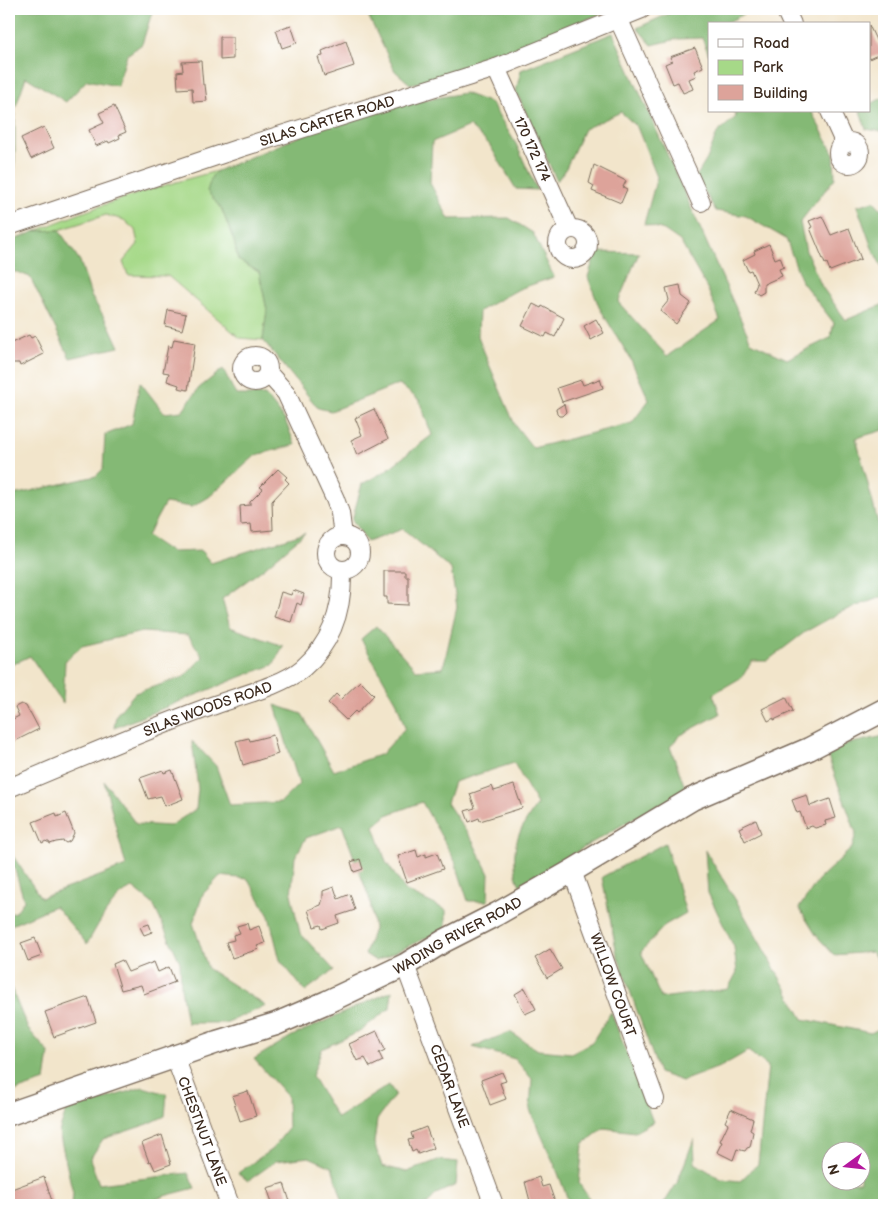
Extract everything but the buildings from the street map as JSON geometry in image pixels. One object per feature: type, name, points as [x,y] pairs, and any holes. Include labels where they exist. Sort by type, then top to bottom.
[{"type":"main road","name":"WADING RIVER ROAD","points":[[9,1114],[276,1024],[405,965],[444,941],[497,914],[692,799],[808,749],[884,710]]},
{"type":"street","name":"SILAS CARTER ROAD","points":[[9,226],[240,148],[496,68],[642,9]]},
{"type":"street","points":[[786,9],[791,22]]},
{"type":"street","points":[[618,18],[702,202]]},
{"type":"street","name":"170 172 174","points":[[496,68],[569,229]]},
{"type":"street","points":[[830,112],[845,144]]},
{"type":"street","points":[[268,373],[286,393],[337,506],[343,536]]},
{"type":"street","points":[[343,536],[352,538],[356,542],[360,558],[353,567],[342,570],[337,569],[328,562],[326,551],[331,541],[343,536]]},
{"type":"street","name":"SILAS WOODS ROAD","points":[[9,788],[93,752],[265,687],[301,670],[313,659],[335,625],[341,596],[342,570]]},
{"type":"street","name":"WILLOW COURT","points":[[572,870],[655,1099]]},
{"type":"street","name":"CEDAR LANE","points":[[405,965],[494,1205]]},
{"type":"street","name":"CHESTNUT LANE","points":[[175,1057],[230,1205]]},
{"type":"green space","points":[[9,9],[153,9],[142,44],[127,55],[117,86],[87,80],[66,102],[26,77],[15,109],[15,160],[11,196],[9,182]]},
{"type":"green space","points":[[365,9],[613,9],[436,79],[410,84],[395,71]]},
{"type":"green space","points":[[679,9],[747,9],[745,13],[729,22],[708,22],[708,53],[702,38],[677,39],[652,45],[637,28]]},
{"type":"green space","points":[[613,33],[751,342],[787,359],[830,338],[834,323],[802,282],[786,239],[746,216],[716,211],[696,177],[707,159],[717,133],[736,117],[734,112],[812,112],[834,154],[835,178],[800,222],[806,251],[822,287],[846,320],[884,304],[884,430],[856,438],[884,541],[884,596],[841,612],[805,632],[767,661],[752,661],[742,677],[713,694],[720,714],[679,736],[670,747],[686,790],[684,796],[651,808],[520,885],[516,871],[515,847],[520,833],[537,804],[514,763],[454,782],[447,803],[473,842],[489,874],[488,901],[468,901],[455,861],[422,802],[387,815],[374,826],[386,862],[406,891],[446,910],[446,929],[376,961],[365,954],[374,929],[370,900],[342,825],[306,838],[295,857],[291,894],[300,933],[334,970],[305,991],[280,960],[269,916],[248,879],[220,876],[203,894],[193,923],[208,969],[266,1006],[225,1023],[187,1023],[181,988],[180,962],[153,904],[133,888],[126,891],[112,904],[87,944],[55,906],[9,926],[9,914],[16,912],[24,900],[9,850],[41,898],[126,866],[104,781],[136,824],[170,826],[196,809],[198,789],[192,741],[216,766],[230,805],[281,802],[299,784],[275,705],[302,714],[334,771],[382,754],[405,728],[397,703],[361,639],[376,626],[416,670],[443,668],[457,607],[451,569],[403,529],[367,542],[352,520],[362,484],[384,472],[432,435],[419,400],[399,384],[331,411],[318,408],[263,340],[267,310],[259,272],[238,260],[234,241],[222,210],[207,191],[212,176],[217,171],[358,112],[464,93],[491,103],[516,144],[537,190],[516,189],[489,144],[469,126],[432,142],[430,183],[449,219],[509,218],[533,233],[554,277],[519,289],[479,311],[478,336],[488,362],[515,425],[533,448],[632,423],[649,400],[630,358],[599,307],[588,277],[596,252],[639,253],[618,302],[667,356],[720,320],[708,290],[680,241],[664,230],[644,224],[657,177],[637,127],[621,112],[584,129],[566,168],[557,181],[516,91],[521,70]]},
{"type":"green space","points":[[884,97],[884,132],[866,129],[860,112],[870,112],[870,104]]},
{"type":"green space","points":[[217,171],[212,176],[208,191],[222,210],[234,241],[238,260],[259,272],[267,310],[263,340],[240,338],[168,276],[128,275],[123,262],[138,244],[135,230],[124,220],[106,215],[59,230],[36,231],[80,213],[125,198]]},
{"type":"green space","points":[[874,201],[884,212],[884,271],[872,248],[857,206]]},
{"type":"green space","points":[[59,230],[80,261],[91,296],[109,325],[119,347],[70,358],[30,277],[17,272],[9,272],[9,242],[36,231]]},
{"type":"green space","points":[[223,369],[236,395],[265,395],[285,420],[295,445],[256,455],[209,497],[192,507],[165,503],[147,536],[171,552],[201,551],[211,563],[305,533],[263,569],[222,599],[230,627],[283,646],[273,665],[114,728],[116,715],[135,693],[184,677],[203,657],[188,635],[142,632],[82,646],[65,661],[63,704],[30,656],[9,666],[9,496],[96,476],[103,469],[105,435],[132,424],[140,382],[164,413],[182,411],[199,388]]},
{"type":"green space","points":[[884,736],[884,969],[872,952],[834,955],[816,935],[799,908],[818,880],[852,848],[856,833],[827,754],[834,747]]},
{"type":"green space","points":[[665,843],[686,913],[665,925],[641,952],[661,998],[728,989],[737,972],[734,947],[708,893],[705,850],[803,1019],[871,1033],[884,1026],[884,1205],[663,1205],[677,1183],[694,1139],[695,1163],[721,1179],[740,1181],[758,1164],[768,1066],[748,1051],[722,1066],[682,1081],[659,1073],[617,954],[602,877]]},
{"type":"green space","points":[[9,983],[28,1029],[49,1053],[45,1081],[9,1093]]},
{"type":"green space","points":[[392,991],[390,1008],[360,1031],[322,1049],[312,1076],[337,1118],[389,1085],[395,1094],[377,1120],[374,1143],[382,1166],[407,1172],[438,1160],[458,1162],[456,1185],[436,1194],[427,1205],[344,1205],[332,1167],[309,1157],[276,1161],[248,1181],[238,1173],[272,1149],[288,1129],[287,1096],[254,1059],[292,1036]]},
{"type":"green space","points":[[611,1012],[653,1122],[635,1132],[604,1128],[583,1144],[579,1183],[593,1205],[570,1205],[530,1110],[532,1079],[515,1059],[473,1047],[510,1032],[538,1050],[571,1053],[592,1042]]},
{"type":"green space","points":[[143,1087],[167,1094],[165,1116],[148,1124],[103,1139],[90,1159],[99,1184],[188,1173],[195,1188],[164,1196],[144,1205],[72,1205],[73,1193],[59,1132],[66,1111]]}]
